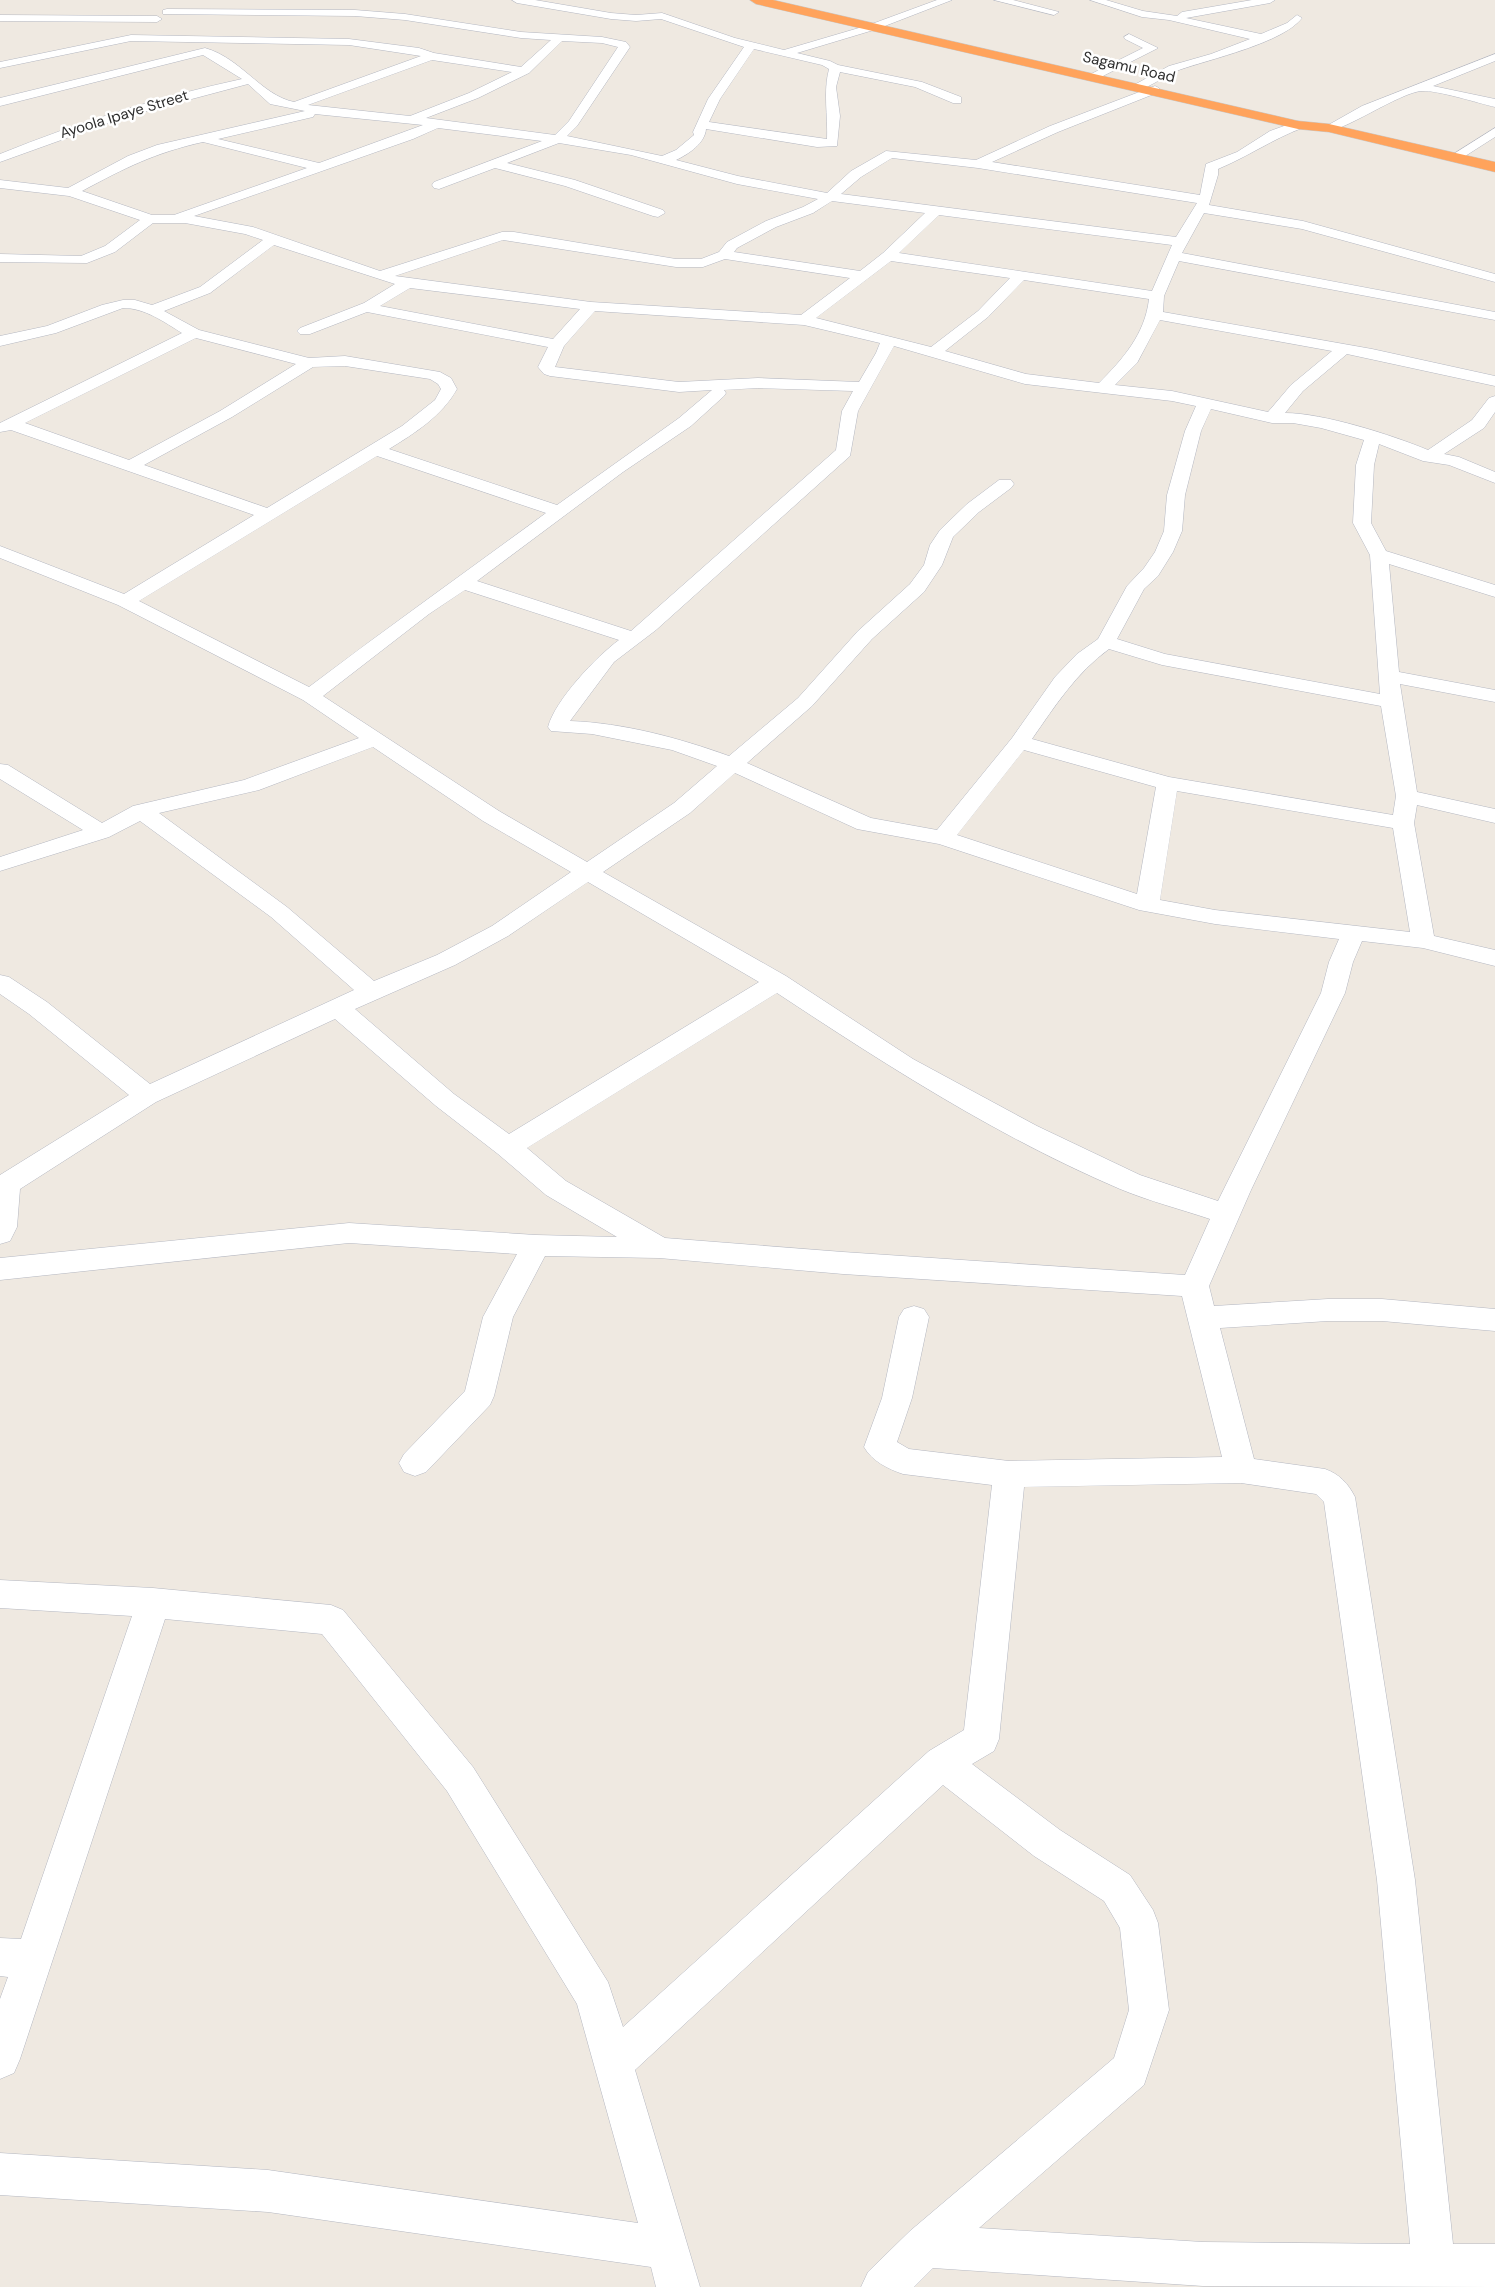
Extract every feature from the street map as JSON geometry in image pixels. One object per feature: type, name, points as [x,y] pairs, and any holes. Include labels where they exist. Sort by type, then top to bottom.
[{"type":"highway","name":"Sagamu Road","points":[[756,0],[1495,167]]},
{"type":"street","points":[[0,65],[43,56],[63,57],[143,34],[157,19],[184,0]]},
{"type":"street","points":[[517,0],[611,16],[636,18],[662,16],[751,45],[788,52],[826,63],[835,68],[918,84],[957,100]]},
{"type":"street","points":[[788,52],[873,27],[947,0]]},
{"type":"street","points":[[999,0],[1054,12]]},
{"type":"street","points":[[1095,0],[1142,14],[1169,17],[1262,38]]},
{"type":"street","points":[[1169,17],[1270,0]]},
{"type":"street","points":[[51,18],[64,7]]},
{"type":"street","points":[[167,12],[355,13],[405,17],[478,29],[615,42],[624,47],[573,123],[558,139],[440,184]]},
{"type":"street","points":[[0,18],[157,19]]},
{"type":"street","points":[[1138,87],[1173,68],[1215,56],[1262,38],[1291,25],[1297,18]]},
{"type":"street","points":[[1095,76],[1152,48],[1129,36]]},
{"type":"street","points":[[131,38],[204,46],[349,42],[419,51],[431,56],[525,71]]},
{"type":"street","points":[[410,120],[505,82],[525,71],[546,55],[560,38]]},
{"type":"street","points":[[664,160],[688,147],[700,136],[699,132],[714,99],[751,45]]},
{"type":"street","points":[[0,102],[204,46]]},
{"type":"street","points":[[204,46],[239,70],[274,101],[293,106],[558,139],[664,160],[737,180],[830,197],[936,210],[1178,249],[1495,316]]},
{"type":"street","points":[[21,49],[63,57]]},
{"type":"street","points":[[293,106],[431,56]]},
{"type":"street","points":[[1329,128],[1366,109],[1495,57]]},
{"type":"street","points":[[702,125],[817,143],[833,143],[834,116],[830,87],[835,68]]},
{"type":"street","points":[[81,69],[100,75]]},
{"type":"street","name":"Ayoola Ipaye Street","points":[[0,158],[71,129],[114,115],[251,80]]},
{"type":"street","points":[[1421,87],[1495,103]]},
{"type":"street","points":[[978,164],[1054,129],[1155,90]]},
{"type":"street","points":[[70,192],[132,159],[201,138],[320,111]]},
{"type":"street","points":[[176,218],[409,136],[437,124]]},
{"type":"street","points":[[1103,388],[1131,360],[1155,315],[1156,296],[1203,204],[1212,176],[1211,167],[1241,155],[1274,134],[1298,124]]},
{"type":"street","points":[[1455,157],[1495,132]]},
{"type":"street","points":[[201,138],[319,167]]},
{"type":"street","points":[[724,255],[732,245],[771,224],[808,210],[830,197],[856,174],[890,154],[978,164],[1203,204],[1303,225],[1495,278]]},
{"type":"street","points":[[495,164],[570,183],[658,213]]},
{"type":"street","points":[[0,184],[70,192],[150,219],[176,218],[248,230],[380,276],[407,283],[591,306],[804,320],[888,340],[1025,379],[1172,396],[1272,417],[1316,421],[1373,437],[1429,457],[1453,461],[1495,478]]},
{"type":"street","points":[[804,320],[888,256],[936,210]]},
{"type":"street","points":[[0,258],[82,260],[94,258],[117,246],[150,219]]},
{"type":"street","points":[[380,276],[502,236],[514,236],[676,263],[703,263],[724,255],[824,267],[864,276]]},
{"type":"street","points":[[152,310],[205,290],[273,239]]},
{"type":"street","points":[[888,256],[1156,296]]},
{"type":"street","points":[[934,353],[983,314],[1020,277]]},
{"type":"street","points":[[305,331],[369,306],[407,283]]},
{"type":"street","points":[[0,341],[51,330],[123,304],[135,304],[152,310],[194,333],[309,363],[345,361],[434,375],[445,381],[448,390],[441,403],[408,430],[125,601]]},
{"type":"street","points":[[369,306],[372,309],[557,344]]},
{"type":"street","points":[[591,306],[557,344],[546,367],[550,371],[563,375],[679,387],[758,383],[865,387]]},
{"type":"street","points":[[1155,315],[1372,354],[1495,381]]},
{"type":"street","points":[[5,427],[194,333]]},
{"type":"street","points":[[888,340],[885,353],[850,411],[844,452],[634,638],[607,658],[561,717],[558,727],[592,728],[677,745],[734,765],[865,824],[943,838],[1147,905],[1215,917],[1423,941],[1495,958]]},
{"type":"street","points":[[1272,417],[1297,388],[1342,350]]},
{"type":"street","points":[[130,466],[226,414],[309,363]]},
{"type":"street","points":[[310,696],[422,610],[561,512],[616,468],[685,422],[718,393]]},
{"type":"street","points":[[1429,457],[1478,424],[1495,400]]},
{"type":"street","points":[[943,838],[1019,742],[1062,681],[1084,658],[1106,642],[1136,586],[1151,572],[1173,531],[1176,495],[1193,431],[1204,404]]},
{"type":"street","points":[[5,427],[130,466],[270,515]]},
{"type":"street","points":[[1373,437],[1365,465],[1362,523],[1379,555],[1390,702],[1407,796],[1403,823],[1423,941]]},
{"type":"street","points":[[376,450],[561,512]]},
{"type":"street","points":[[0,1233],[3,1227],[7,1184],[147,1096],[371,992],[446,960],[500,931],[682,808],[805,702],[865,635],[917,588],[933,565],[945,534],[973,508],[1005,484]]},
{"type":"street","points":[[0,552],[125,601],[310,696],[373,740],[491,816],[777,982],[904,1065],[1028,1133],[1130,1182],[1225,1214]]},
{"type":"street","points":[[1379,555],[1495,591]]},
{"type":"street","points":[[463,583],[634,638]]},
{"type":"street","points":[[1106,642],[1162,659],[1390,702]]},
{"type":"street","points":[[1389,676],[1495,696]]},
{"type":"street","points":[[0,864],[100,832],[141,811],[250,785],[373,740]]},
{"type":"street","points":[[1019,742],[1167,783],[1403,823]]},
{"type":"street","points":[[0,770],[100,832]]},
{"type":"street","points":[[1147,905],[1167,783]]},
{"type":"street","points":[[1407,796],[1495,816]]},
{"type":"street","points":[[141,811],[279,912],[371,992]]},
{"type":"street","points":[[1241,1470],[1194,1286],[1225,1214],[1333,993],[1341,962],[1353,934]]},
{"type":"street","points":[[508,1148],[777,982]]},
{"type":"street","points":[[0,983],[38,1008],[147,1096]]},
{"type":"street","points":[[338,1008],[445,1100],[556,1188],[659,1248]]},
{"type":"street","points":[[0,1269],[349,1233],[536,1245],[659,1248],[843,1263],[1194,1286]]},
{"type":"street","points":[[415,1463],[479,1396],[498,1317],[536,1245]]},
{"type":"street","points":[[1203,1318],[1328,1310],[1382,1310],[1495,1320]]},
{"type":"street","points":[[914,1317],[897,1398],[880,1447],[903,1461],[1009,1474],[1241,1470],[1325,1482],[1339,1497],[1396,1880],[1434,2266]]},
{"type":"street","points":[[613,2063],[942,1763],[981,1739],[1009,1474]]},
{"type":"street","points":[[0,1594],[153,1603],[331,1620],[460,1779],[594,1996],[678,2287]]},
{"type":"street","points":[[0,2059],[16,1958],[153,1603]]},
{"type":"street","points":[[883,2287],[924,2246],[1130,2071],[1149,2010],[1139,1923],[1117,1888],[1047,1843],[942,1763]]},
{"type":"street","points":[[0,2174],[268,2192],[665,2248]]},
{"type":"street","points":[[924,2246],[1203,2264],[1495,2266]]}]
